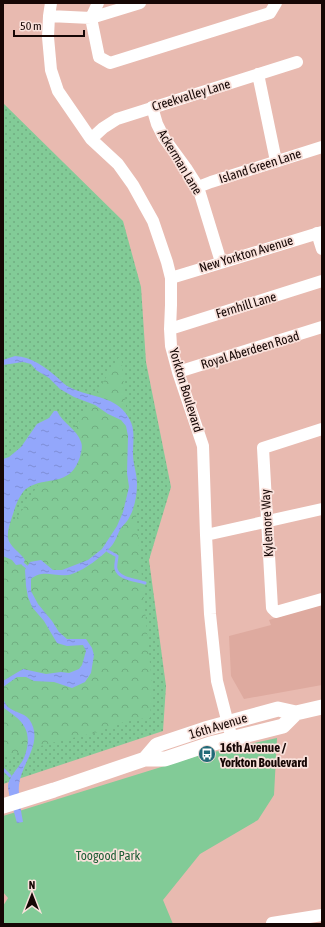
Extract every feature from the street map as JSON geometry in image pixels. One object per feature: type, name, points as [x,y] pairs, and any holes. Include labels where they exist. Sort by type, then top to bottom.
[{"type":"main road","name":"16th Avenue","points":[[145,759],[157,746],[228,723],[278,709],[296,712],[322,707]]},
{"type":"main road","name":"16th Avenue","points":[[3,806],[145,759],[165,759],[210,744],[283,726],[296,712]]},
{"type":"street","name":"Yorkton Boulevard","points":[[51,3],[48,37],[51,70],[58,91],[91,139],[118,164],[140,196],[158,234],[170,278],[171,346],[178,372],[203,446],[210,614],[217,681],[232,739]]},
{"type":"street","points":[[98,3],[91,18],[99,57],[110,63],[270,13],[276,3]]},
{"type":"street","points":[[49,16],[91,18],[140,3]]},
{"type":"street","name":"Creekvalley Lane","points":[[91,139],[103,128],[117,120],[152,107],[297,62]]},
{"type":"street","points":[[258,74],[276,161]]},
{"type":"street","name":"Ackerman Lane","points":[[152,107],[157,124],[164,138],[198,187],[221,262]]},
{"type":"street","name":"Island Green Lane","points":[[198,187],[322,147]]},
{"type":"street","points":[[319,232],[322,249]]},
{"type":"street","name":"New Yorkton Avenue","points":[[170,278],[319,232]]},
{"type":"street","name":"Fernhill Lane","points":[[170,329],[322,281]]},
{"type":"street","name":"Royal Aberdeen Road","points":[[178,372],[322,327]]},
{"type":"street","name":"Kylemore Way","points":[[322,429],[263,448],[272,608],[276,612],[322,599]]},
{"type":"street","points":[[206,535],[322,509]]},
{"type":"street","points":[[272,923],[322,915]]},
{"type":"shaded area","points":[[322,604],[322,685],[244,699],[231,676],[229,636],[271,625],[269,620]]},
{"type":"green space","points":[[3,103],[123,221],[141,287],[146,362],[171,487],[149,560],[166,686],[163,731],[3,784]]},
{"type":"green space","points":[[121,354],[152,685],[150,718],[129,720],[98,732],[51,743],[3,757],[3,540]]},
{"type":"green space","name":"Toogood Park","points":[[277,738],[274,795],[258,820],[200,854],[163,900],[173,924],[3,924],[3,906],[8,898],[3,892],[3,816],[200,755]]},
{"type":"water","points":[[15,356],[33,360],[69,387],[111,401],[122,409],[127,415],[133,430],[133,458],[137,492],[129,518],[121,528],[113,544],[92,563],[73,574],[40,574],[31,579],[31,591],[38,604],[59,632],[67,639],[86,639],[92,648],[94,655],[91,673],[85,682],[72,688],[54,682],[34,681],[26,677],[17,677],[3,687],[3,681],[23,669],[46,674],[61,672],[69,673],[79,669],[82,665],[86,651],[83,645],[67,646],[57,643],[44,621],[32,607],[28,597],[25,570],[30,562],[41,560],[53,570],[62,570],[88,560],[102,549],[117,526],[123,512],[129,487],[127,473],[128,436],[126,426],[121,420],[108,414],[95,405],[74,397],[60,389],[49,378],[36,370],[31,364],[23,362],[3,365],[3,360]]},
{"type":"water","points":[[54,411],[57,411],[63,420],[79,437],[82,450],[75,467],[69,474],[62,478],[30,486],[21,495],[15,507],[8,533],[9,541],[25,560],[23,564],[16,565],[12,560],[3,556],[3,459],[9,457],[21,447],[37,424],[49,418]]},
{"type":"water","points":[[3,699],[8,707],[29,719],[33,728],[34,736],[31,752],[19,785],[19,799],[23,822],[17,823],[10,799],[8,783],[24,757],[28,740],[23,724],[4,708]]},
{"type":"waterway","points":[[108,551],[117,556],[116,569],[121,575],[128,579],[145,583]]},
{"type":"waterway","points":[[23,564],[28,568]]},
{"type":"waterway","points":[[3,769],[10,776]]},
{"type":"place","name":"16th Avenue / Yorkton Boulevard","points":[[207,754]]}]
